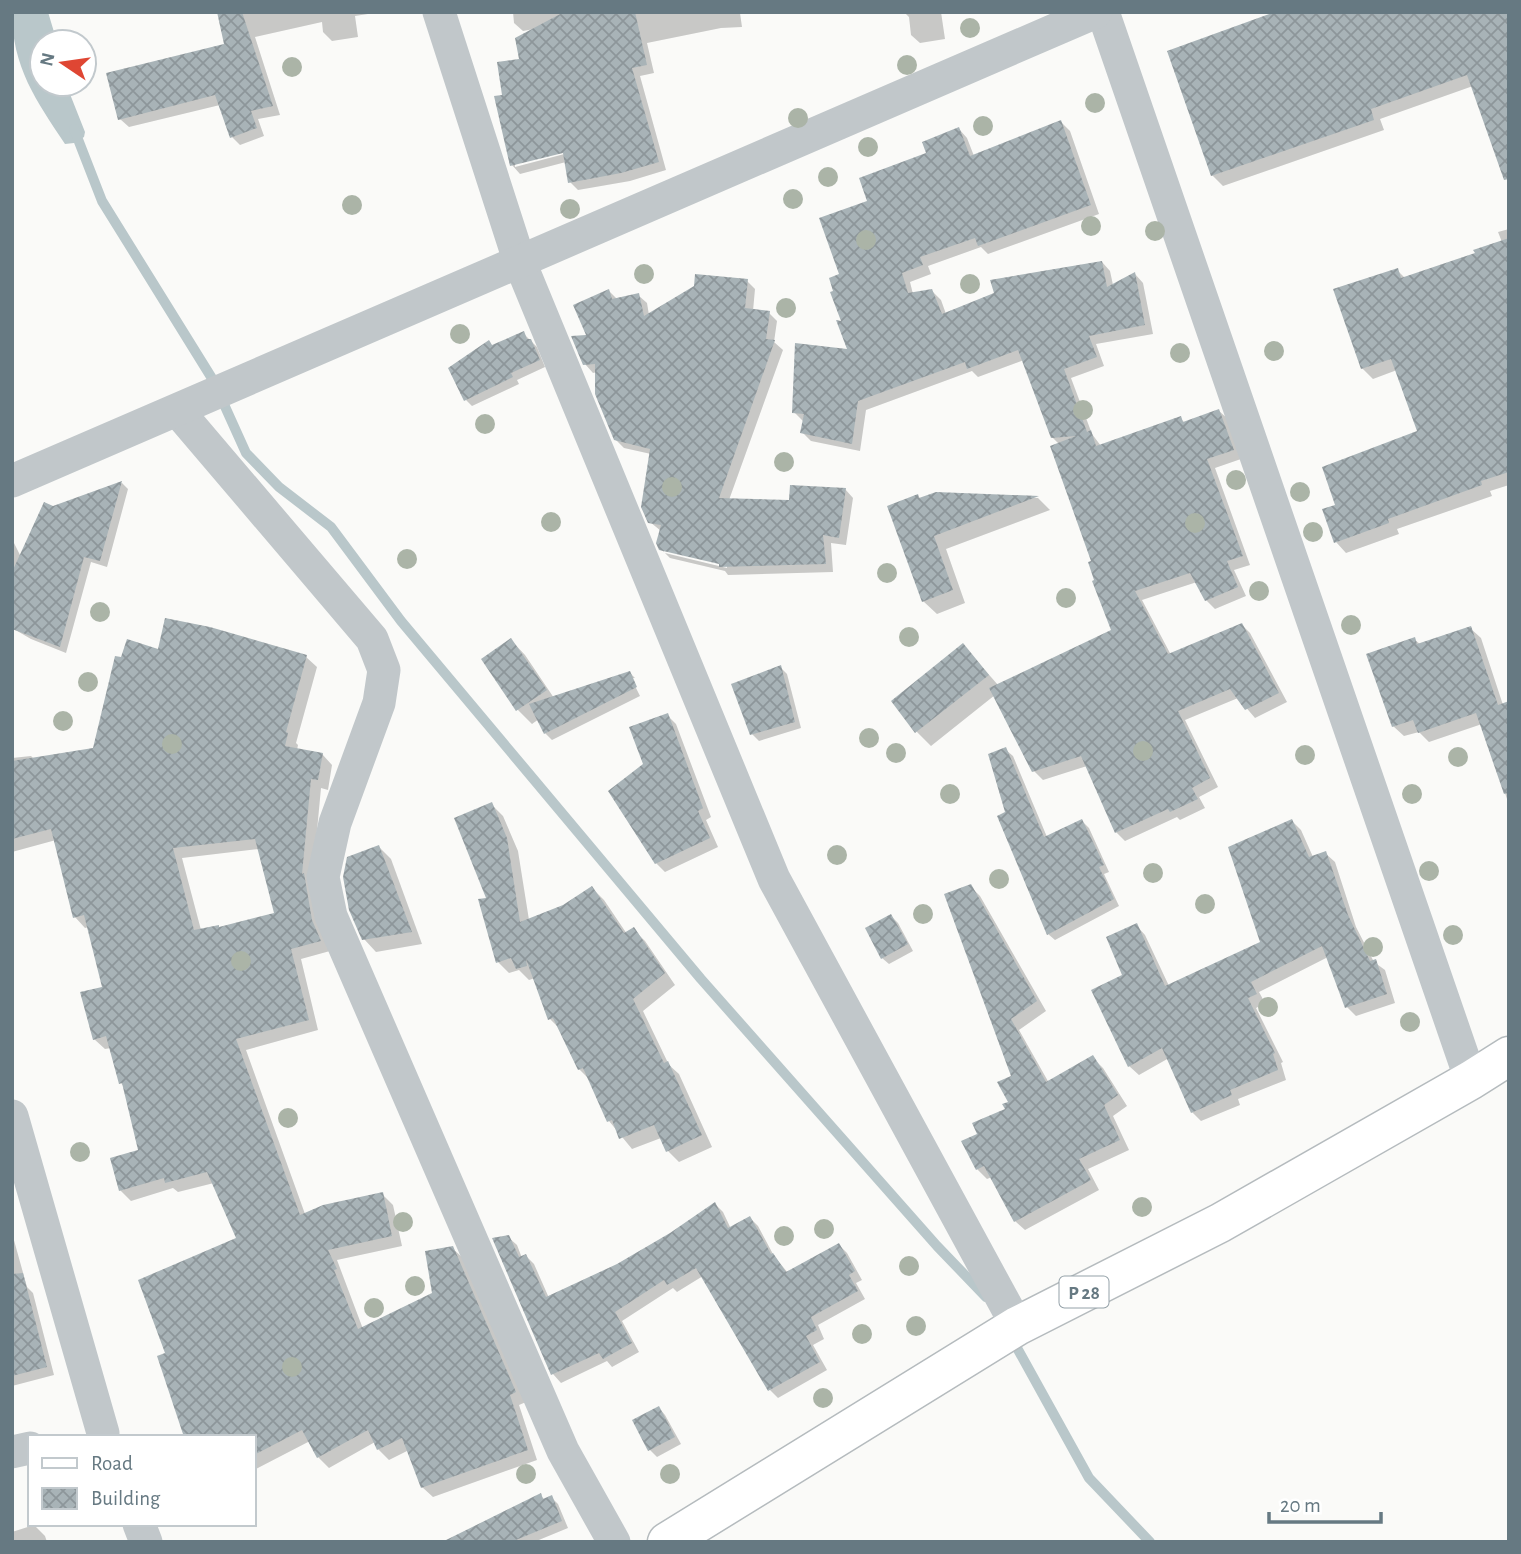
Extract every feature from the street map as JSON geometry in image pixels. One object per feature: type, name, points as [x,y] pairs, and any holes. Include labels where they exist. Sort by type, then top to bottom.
[{"type":"main road","name":"P 28","points":[[667,1542],[1017,1326],[1220,1223],[1509,1056]]},
{"type":"street","points":[[439,12],[519,260],[774,879],[1017,1326]]},
{"type":"street","points":[[12,481],[1096,12]]},
{"type":"street","points":[[1103,12],[1471,1080]]},
{"type":"street","points":[[178,411],[372,639],[384,670],[379,703],[335,823],[323,877],[331,916],[563,1451],[614,1542]]},
{"type":"street","points":[[12,1116],[97,1435]]},
{"type":"shaded area","points":[[12,12],[48,12],[53,28],[28,28],[28,82],[16,50]]},
{"type":"shaded area","points":[[36,98],[72,98],[85,132],[84,137],[74,143],[65,144]]},
{"type":"building","points":[[217,12],[242,12],[273,106],[251,111],[257,128],[230,138],[215,95],[118,120],[106,73],[224,44]]},
{"type":"building","points":[[564,12],[635,12],[647,65],[632,68],[659,162],[621,173],[568,183],[563,153],[510,166],[494,96],[502,95],[497,62],[519,59],[515,38]]},
{"type":"building","points":[[1275,12],[1509,12],[1509,179],[1504,180],[1467,75],[1371,109],[1374,120],[1211,176],[1167,51]]},
{"type":"building","points":[[1061,120],[1091,205],[978,246],[975,238],[920,257],[923,265],[902,273],[908,293],[932,289],[942,314],[994,293],[990,280],[1102,261],[1107,287],[1135,272],[1145,325],[1089,336],[1097,357],[1064,369],[1087,432],[1091,430],[1096,446],[1181,416],[1183,422],[1219,409],[1234,450],[1207,459],[1243,556],[1227,561],[1238,587],[1205,601],[1190,573],[1135,591],[1168,654],[1242,623],[1279,693],[1245,710],[1230,689],[1178,711],[1210,778],[1192,788],[1198,799],[1170,812],[1168,809],[1115,833],[1081,756],[1032,772],[989,688],[1111,630],[1092,581],[1094,580],[1088,562],[1091,561],[1050,446],[1076,436],[1051,438],[1018,350],[967,369],[965,362],[858,401],[852,444],[800,433],[804,414],[792,413],[795,343],[847,349],[836,320],[841,321],[830,292],[833,291],[829,278],[839,274],[819,218],[867,201],[859,178],[926,153],[922,142],[959,127],[970,156]]},
{"type":"building","points":[[1509,238],[1509,472],[1481,481],[1482,485],[1388,519],[1389,523],[1334,543],[1322,509],[1335,505],[1322,467],[1417,431],[1391,359],[1361,369],[1333,289],[1398,268],[1401,278],[1475,253],[1473,250]]},
{"type":"building","points":[[695,274],[748,279],[745,308],[770,311],[766,339],[775,340],[719,498],[789,500],[790,485],[846,488],[839,538],[823,535],[826,564],[719,567],[719,564],[659,550],[656,543],[661,525],[648,523],[641,507],[650,449],[614,440],[595,394],[595,364],[583,365],[571,336],[586,335],[573,305],[609,289],[612,299],[639,293],[644,316],[694,286]]},
{"type":"building","points":[[524,331],[527,339],[531,339],[540,360],[511,373],[513,377],[464,401],[448,368],[489,340],[492,345]]},
{"type":"building","points":[[122,481],[100,561],[84,557],[60,647],[12,629],[12,572],[44,502],[53,506]]},
{"type":"building","points":[[936,492],[1039,496],[934,536],[953,590],[922,602],[887,506],[918,494],[919,498]]},
{"type":"building","points":[[165,618],[210,627],[307,655],[286,732],[285,746],[323,753],[318,780],[311,779],[302,874],[304,873],[312,920],[321,941],[291,949],[309,1020],[236,1039],[300,1215],[323,1205],[383,1192],[392,1236],[328,1250],[358,1329],[432,1293],[425,1251],[453,1246],[516,1392],[510,1395],[528,1450],[421,1488],[402,1438],[377,1450],[368,1430],[317,1458],[302,1430],[256,1454],[256,1435],[183,1435],[157,1356],[165,1353],[138,1280],[236,1238],[207,1172],[165,1183],[164,1178],[119,1191],[110,1158],[138,1150],[122,1083],[119,1084],[106,1036],[93,1040],[80,992],[102,987],[84,915],[73,918],[51,829],[12,839],[12,761],[93,748],[115,656],[121,657],[127,639],[158,649]],"holes":[[[255,839],[274,913],[219,927],[194,930],[173,848]]]},
{"type":"building","points":[[1471,626],[1498,705],[1509,701],[1509,793],[1504,794],[1476,713],[1418,733],[1413,720],[1392,727],[1366,654],[1415,637],[1417,644]]},
{"type":"building","points":[[511,638],[547,690],[516,711],[481,659]]},
{"type":"building","points":[[963,643],[989,675],[915,733],[891,701]]},
{"type":"building","points":[[781,665],[795,722],[750,735],[731,684]]},
{"type":"building","points":[[630,671],[637,687],[544,734],[529,704]]},
{"type":"building","points":[[668,713],[703,808],[698,811],[710,838],[655,864],[608,791],[643,764],[629,727]]},
{"type":"building","points":[[1006,747],[1044,837],[1082,819],[1104,865],[1099,867],[1114,899],[1047,935],[997,816],[1005,812],[988,754]]},
{"type":"building","points":[[492,802],[507,838],[520,922],[563,905],[592,886],[624,933],[634,927],[665,973],[633,999],[664,1063],[668,1061],[702,1135],[666,1152],[654,1125],[619,1139],[612,1120],[607,1122],[583,1068],[578,1070],[553,1018],[548,1020],[526,959],[527,966],[516,969],[511,958],[496,963],[478,899],[486,898],[454,818]]},
{"type":"building","points":[[1292,819],[1309,857],[1326,851],[1348,915],[1370,961],[1376,959],[1387,994],[1345,1008],[1322,946],[1251,982],[1257,994],[1248,998],[1275,1053],[1273,1054],[1278,1070],[1230,1090],[1232,1095],[1191,1113],[1162,1048],[1128,1067],[1091,990],[1122,975],[1106,937],[1137,923],[1165,986],[1260,942],[1228,847]]},
{"type":"building","points":[[379,845],[412,932],[362,940],[349,910],[343,877],[347,857]]},
{"type":"building","points":[[971,884],[1037,1001],[1011,1019],[1046,1082],[1093,1055],[1118,1095],[1104,1105],[1120,1140],[1079,1159],[1091,1180],[1014,1222],[984,1166],[976,1170],[961,1141],[977,1134],[972,1123],[1005,1109],[1002,1104],[1008,1102],[997,1082],[1011,1076],[944,894]]},
{"type":"building","points":[[891,914],[908,944],[881,959],[865,928]]},
{"type":"building","points":[[715,1202],[728,1228],[750,1216],[771,1254],[773,1253],[786,1272],[839,1243],[855,1271],[849,1275],[858,1291],[811,1317],[817,1330],[806,1336],[820,1362],[768,1391],[696,1268],[667,1285],[664,1280],[615,1312],[632,1343],[603,1359],[599,1353],[551,1375],[492,1238],[509,1235],[519,1257],[526,1254],[546,1297],[617,1264],[670,1233]]},
{"type":"building","points":[[23,1273],[47,1367],[12,1376],[12,1274]]},
{"type":"building","points":[[659,1406],[675,1437],[648,1451],[632,1420]]},
{"type":"building","points":[[541,1493],[543,1499],[552,1495],[562,1521],[511,1542],[442,1542]]},
{"type":"waterway","points":[[74,129],[102,201],[213,380],[246,453],[279,487],[331,527],[401,621],[701,979],[937,1246],[986,1297]]},
{"type":"waterway","points":[[1011,1337],[1089,1478],[1150,1542]]}]
